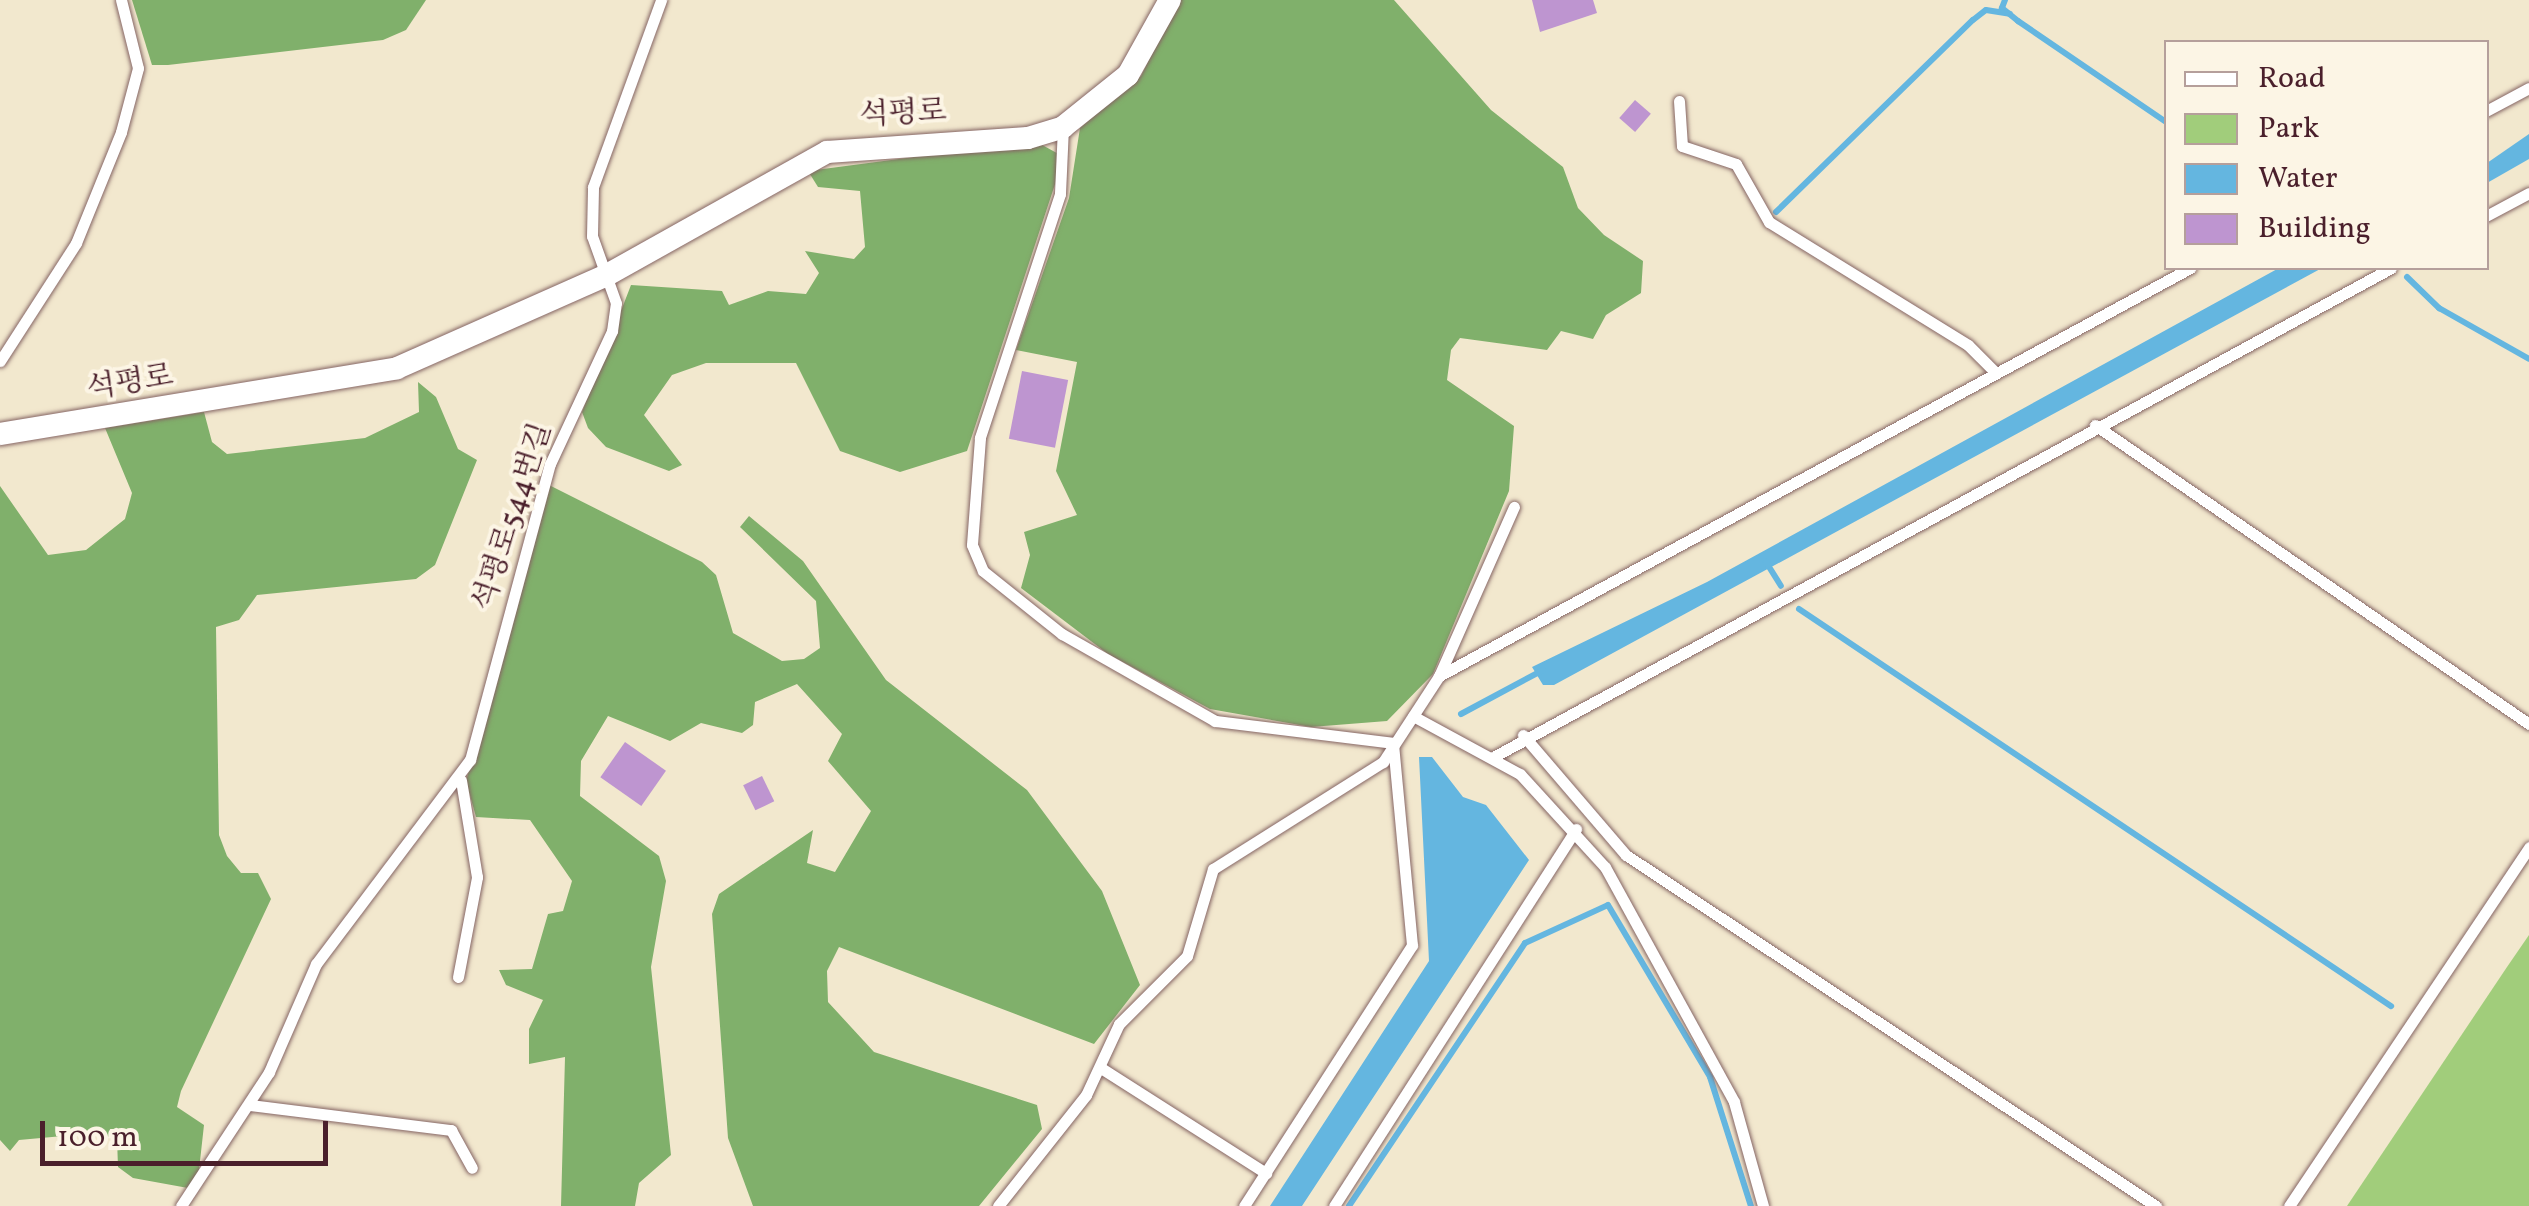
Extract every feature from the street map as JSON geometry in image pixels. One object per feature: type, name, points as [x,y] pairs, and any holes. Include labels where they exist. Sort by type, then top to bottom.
[{"type":"street","name":"석평로","points":[[0,434],[397,368],[607,275],[827,152],[1028,138],[1063,127],[1128,75],[1170,0]]},
{"type":"lane","points":[[0,360],[76,244],[121,132],[138,68],[121,0]]},
{"type":"lane","points":[[607,275],[592,236],[593,186],[658,2]]},
{"type":"lane","points":[[2489,109],[2529,88]]},
{"type":"lane","points":[[1678,100],[1682,146],[1736,164],[1770,222],[1968,345],[1995,372]]},
{"type":"lane","points":[[1063,127],[1060,194],[980,438],[972,546],[984,571],[1062,634],[1215,721],[1393,743]]},
{"type":"lane","points":[[2489,214],[2529,193]]},
{"type":"lane","points":[[1439,676],[2186,270]]},
{"type":"lane","points":[[1494,756],[1524,736],[2387,270]]},
{"type":"lane","name":"석평로544번길","points":[[458,977],[477,877],[461,780],[550,464],[612,331],[607,275]]},
{"type":"lane","points":[[2095,426],[2529,724]]},
{"type":"lane","points":[[998,1206],[1102,1068],[1119,1024],[1187,956],[1213,869],[1369,772],[1413,716],[1439,676],[1514,506]]},
{"type":"lane","points":[[1413,716],[1494,756],[1576,829],[1647,935],[1734,1102],[1763,1206]]},
{"type":"lane","points":[[1524,736],[1626,855],[2156,1206]]},
{"type":"lane","points":[[1244,1206],[1412,945],[1393,743]]},
{"type":"lane","name":"석평로544번길","points":[[181,1206],[250,1105],[316,964],[408,832],[461,780]]},
{"type":"lane","points":[[1334,1206],[1576,829]]},
{"type":"lane","points":[[2290,1206],[2529,847]]},
{"type":"lane","points":[[1102,1068],[1266,1173]]},
{"type":"lane","points":[[250,1105],[451,1130],[472,1168]]},
{"type":"green space","points":[[132,0],[426,0],[406,30],[383,40],[152,65]]},
{"type":"green space","points":[[1178,0],[1394,0],[1491,110],[1563,167],[1578,208],[1604,235],[1643,261],[1641,293],[1606,315],[1593,339],[1561,331],[1547,350],[1460,338],[1451,350],[1447,380],[1514,426],[1509,491],[1433,674],[1387,721],[1311,727],[1210,709],[1108,654],[1021,588],[1030,555],[1024,532],[1077,515],[1056,471],[1077,362],[1016,350],[1069,198],[1080,128],[1141,76]]},
{"type":"green space","points":[[1035,141],[1064,157],[967,451],[900,472],[840,451],[796,363],[706,363],[672,375],[644,415],[682,465],[669,471],[606,447],[588,428],[582,412],[631,285],[722,291],[729,305],[768,291],[806,294],[819,273],[805,251],[854,259],[865,247],[860,191],[818,187],[808,171]]},
{"type":"green space","points":[[418,382],[436,397],[458,449],[477,460],[435,565],[416,579],[257,595],[239,620],[216,627],[219,835],[227,856],[241,873],[258,873],[271,899],[181,1091],[177,1107],[204,1125],[199,1170],[188,1188],[133,1178],[118,1167],[117,1139],[96,1133],[19,1140],[10,1151],[0,1140],[0,486],[48,555],[86,550],[125,519],[132,493],[105,428],[204,412],[212,442],[227,454],[365,438],[419,412]]},
{"type":"green space","points":[[549,485],[702,562],[716,575],[733,633],[782,661],[804,659],[820,648],[816,601],[740,527],[749,516],[803,561],[886,680],[1027,790],[1102,891],[1140,985],[1094,1044],[839,947],[827,971],[828,1002],[874,1052],[1037,1105],[1042,1129],[979,1206],[753,1206],[728,1138],[712,914],[719,894],[813,830],[807,863],[835,872],[871,811],[828,761],[842,734],[797,684],[755,702],[753,725],[742,733],[701,723],[670,741],[608,716],[581,761],[580,796],[659,856],[666,881],[651,967],[671,1155],[639,1183],[635,1206],[561,1206],[565,1057],[529,1064],[529,1029],[543,1000],[506,985],[499,970],[532,969],[548,914],[563,911],[572,881],[530,820],[476,817],[466,781]]},
{"type":"green space","points":[[2529,935],[2529,1206],[2347,1206],[2507,967]]},
{"type":"water","points":[[2529,134],[2529,159],[2489,182],[2489,162]]},
{"type":"water","points":[[2275,270],[2318,270],[1554,685],[1543,685],[1532,667],[1707,582]]},
{"type":"water","points":[[1419,757],[1432,757],[1463,797],[1486,805],[1529,860],[1302,1206],[1270,1206],[1429,961]]},
{"type":"building","points":[[1532,0],[1593,0],[1597,13],[1540,32]]},
{"type":"building","points":[[1635,100],[1651,114],[1635,132],[1619,118]]},
{"type":"building","points":[[1022,371],[1068,380],[1055,448],[1009,439]]},
{"type":"building","points":[[625,742],[666,771],[641,806],[600,777]]},
{"type":"building","points":[[762,776],[774,801],[755,810],[743,785]]},
{"type":"waterway","points":[[2005,0],[2002,8],[2018,21],[2164,121]]},
{"type":"waterway","points":[[1776,212],[1973,20],[1986,10],[2010,14]]},
{"type":"waterway","points":[[2407,277],[2439,308],[2529,359]]},
{"type":"waterway","points":[[1766,562],[1781,586]]},
{"type":"waterway","points":[[1799,609],[2391,1006]]},
{"type":"waterway","points":[[1461,714],[1543,670]]},
{"type":"waterway","points":[[1349,1206],[1525,943],[1608,905],[1710,1077],[1751,1206]]}]
